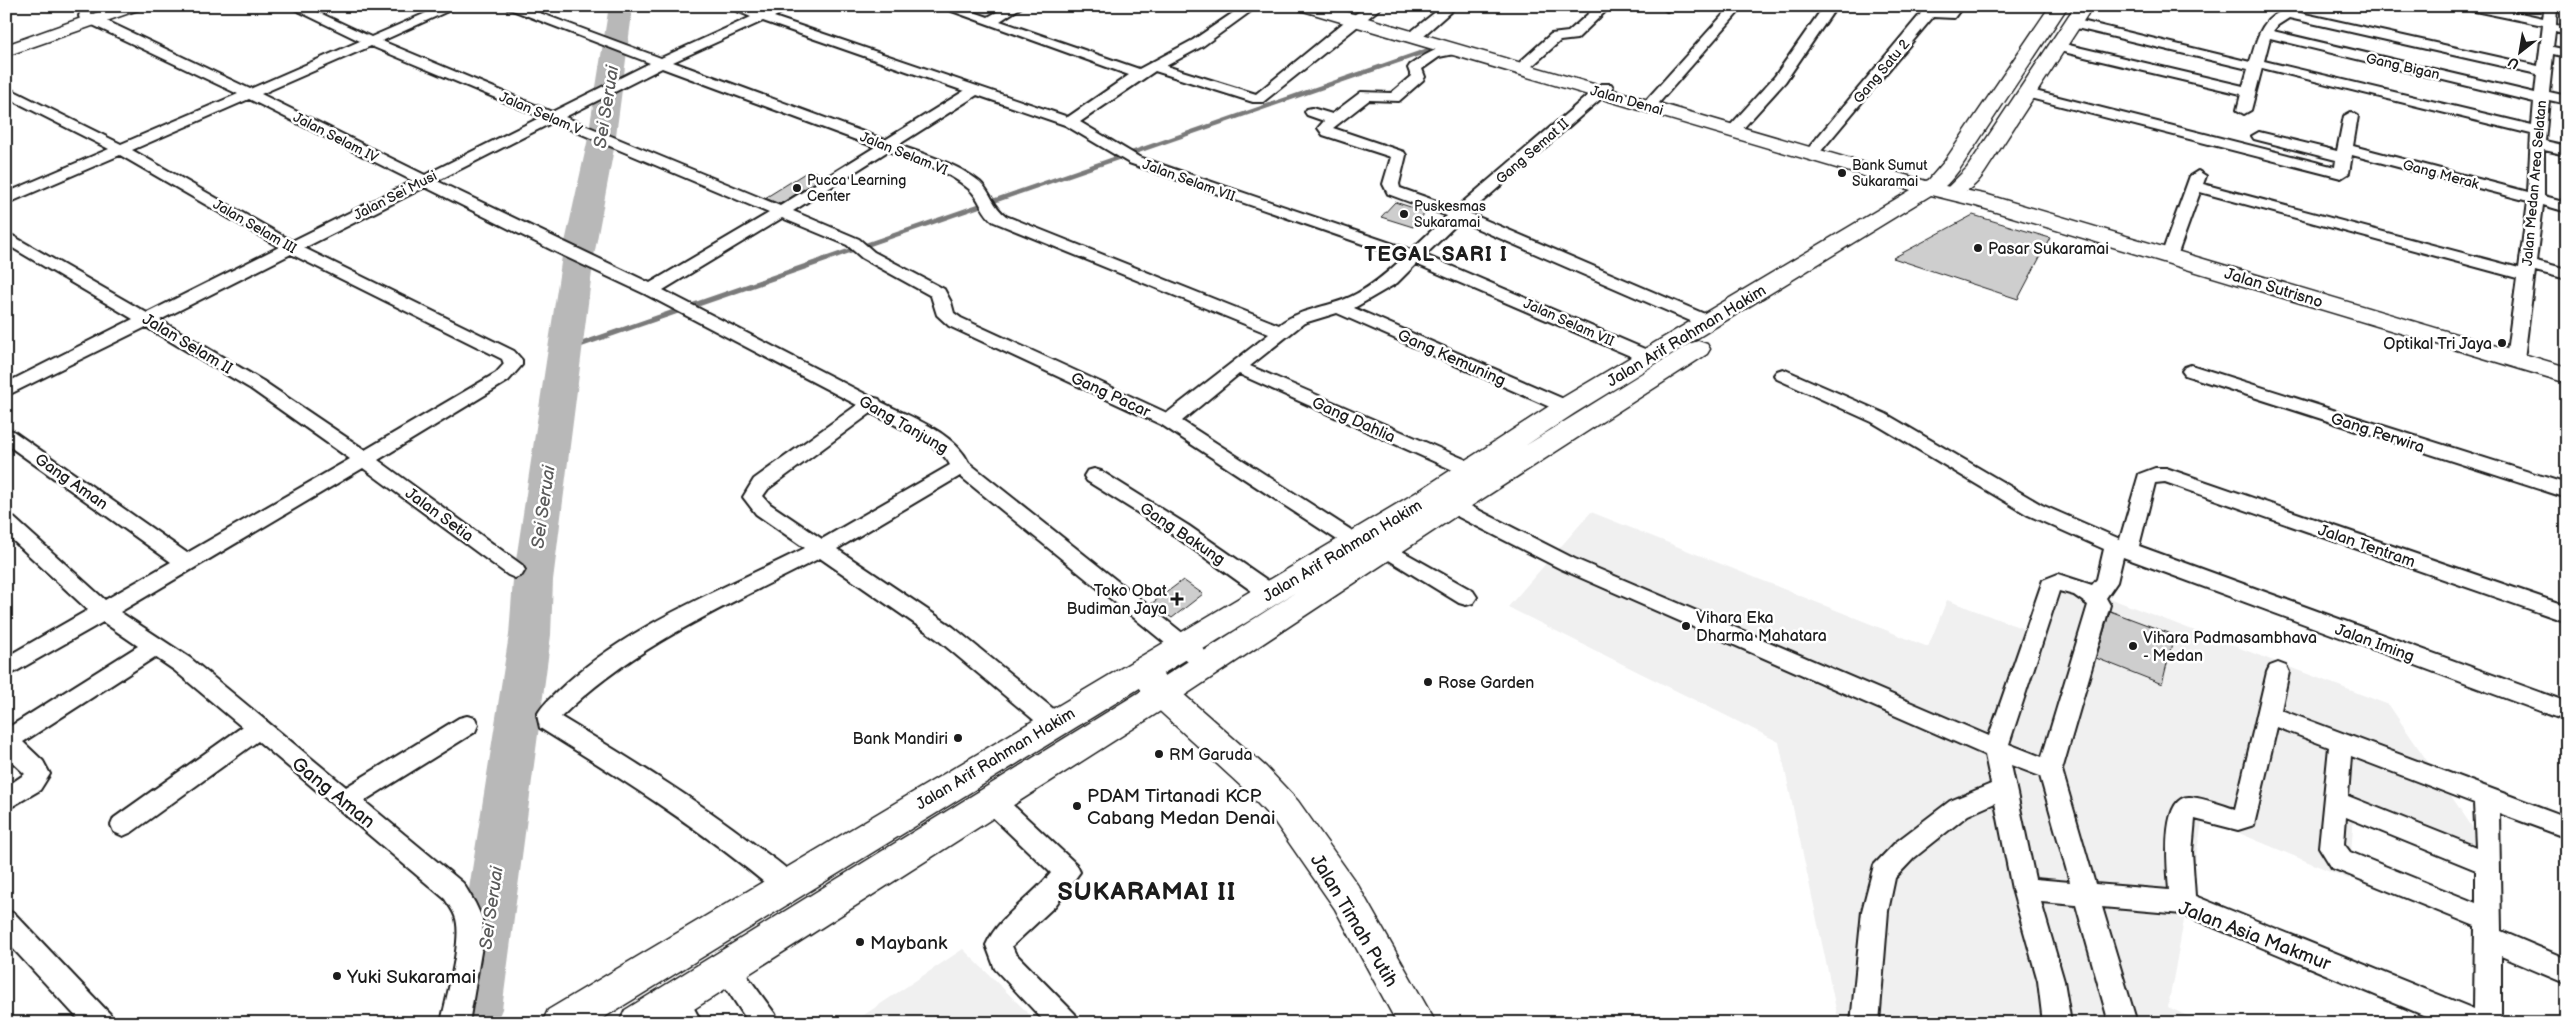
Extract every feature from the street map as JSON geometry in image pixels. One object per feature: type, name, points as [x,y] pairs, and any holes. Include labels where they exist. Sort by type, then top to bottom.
[{"type":"main road","points":[[6,51],[90,18],[112,6]]},
{"type":"main road","points":[[6,44],[132,6]]},
{"type":"main road","name":"Jalan Denai","points":[[1306,6],[1365,15],[1457,47],[1943,188]]},
{"type":"main road","name":"Jalan Denai","points":[[1327,6],[1365,15],[1457,47],[1526,64],[1603,90],[1653,101],[1735,128]]},
{"type":"main road","name":"Jalan Arif Rahman Hakim","points":[[1195,655],[1270,593],[1355,542],[1442,500],[1838,260],[1943,188],[1952,166],[2059,6]]},
{"type":"main road","name":"Jalan Arif Rahman Hakim","points":[[638,1023],[682,1012],[726,968],[991,800],[1152,683],[1195,655],[1386,549],[1442,500],[1471,470],[1566,407],[1708,322],[1943,188],[1975,172],[2084,6]]},
{"type":"main road","name":"Jalan Sutrisno","points":[[1943,188],[2567,374]]},
{"type":"main road","name":"Jalan Arif Rahman Hakim","points":[[561,1023],[1054,723],[1152,683]]},
{"type":"main road","name":"Jalan Timah Putih","points":[[1152,683],[1229,752],[1286,811],[1347,898],[1417,1023]]},
{"type":"street","name":"Jalan Selam V","points":[[294,6],[370,41],[552,118],[782,212],[864,251]]},
{"type":"street","points":[[6,199],[453,6]]},
{"type":"street","name":"Jalan Selam VI","points":[[508,6],[623,50],[663,62],[950,171],[977,188],[986,205],[1000,219],[1280,332]]},
{"type":"street","name":"Jalan Selam VII","points":[[731,6],[1070,122],[1119,153],[1134,160],[1415,257],[1648,357]]},
{"type":"street","name":"Jalan Sei Musi","points":[[6,390],[614,86],[787,6]]},
{"type":"street","points":[[944,6],[989,22],[1146,70],[1258,99],[1365,15]]},
{"type":"street","points":[[989,22],[1017,6]]},
{"type":"street","points":[[1070,122],[1146,70],[1198,43],[1252,6]]},
{"type":"street","points":[[1418,33],[1451,6]]},
{"type":"street","points":[[1526,64],[1556,37],[1572,36],[1605,6]]},
{"type":"street","points":[[1653,101],[1738,6]]},
{"type":"street","points":[[1735,128],[1780,79],[1831,6]]},
{"type":"street","name":"Gang Satu 2","points":[[1813,151],[1928,14],[1932,12],[1949,15],[1957,6]]},
{"type":"street","points":[[2470,6],[2550,25],[2567,31]]},
{"type":"street","name":"Jalan Medan Area Selatan","points":[[2515,359],[2536,198],[2541,97],[2551,6]]},
{"type":"street","points":[[2244,110],[2265,33],[2273,22],[2287,14],[2544,71]]},
{"type":"street","name":"Jalan Selam IV","points":[[90,18],[250,94],[585,259]]},
{"type":"street","points":[[2073,23],[2256,65],[2538,138],[2567,151]]},
{"type":"street","name":"Gang Bigan","points":[[2265,33],[2541,97],[2567,100]]},
{"type":"street","points":[[2056,46],[2249,92]]},
{"type":"street","points":[[1457,47],[1438,53],[1415,68],[1418,77],[1394,98],[1366,95],[1325,128],[1328,132],[1399,155],[1391,184],[1393,190],[1458,214],[1708,322]]},
{"type":"street","points":[[2546,50],[2567,54]]},
{"type":"street","points":[[651,290],[782,212],[975,90]]},
{"type":"street","name":"Gang Semat II","points":[[1169,421],[1298,318],[1338,307],[1364,297],[1391,279],[1458,214],[1603,90]]},
{"type":"street","name":"Jalan Selam III","points":[[6,91],[122,150],[292,248],[508,355],[513,360],[513,366],[502,377],[364,459]]},
{"type":"street","points":[[2027,93],[2346,179],[2344,153],[2351,116]]},
{"type":"street","points":[[1312,112],[1334,119]]},
{"type":"street","name":"Gang Merak","points":[[2259,136],[2344,153],[2567,207]]},
{"type":"street","points":[[2169,256],[2196,181],[2527,269],[2567,274]]},
{"type":"street","name":"Jalan Selam II","points":[[6,237],[257,385],[364,459]]},
{"type":"street","name":"Gang Pacar","points":[[864,251],[938,293],[943,302],[946,315],[955,322],[1169,421],[1355,542]]},
{"type":"street","name":"Gang Tanjung","points":[[585,259],[651,290],[872,403],[923,432],[955,454],[961,467],[1195,655]]},
{"type":"street","name":"Gang Kemuning","points":[[1338,307],[1566,407]]},
{"type":"street","name":"Gang Dahlia","points":[[1238,367],[1471,470]]},
{"type":"street","name":"Gang Perwira","points":[[2191,371],[2567,491]]},
{"type":"street","name":"Jalan Iming","points":[[1783,375],[1879,418],[2035,510],[2121,549],[2567,712]]},
{"type":"street","points":[[872,403],[761,484],[753,497],[763,509],[823,548],[945,633],[1054,723]]},
{"type":"street","name":"Gang Aman","points":[[6,435],[186,562]]},
{"type":"street","points":[[6,668],[364,459]]},
{"type":"street","name":"Jalan Setia","points":[[364,459],[515,570]]},
{"type":"street","points":[[786,885],[743,848],[703,818],[548,721],[548,715],[562,698],[633,646],[823,548],[961,467]]},
{"type":"street","name":"Jalan Tentram","points":[[2121,549],[2146,479],[2155,475],[2166,475],[2567,614]]},
{"type":"street","name":"Gang Bakung","points":[[1094,476],[1182,531],[1270,593]]},
{"type":"street","points":[[1442,500],[1478,520],[1568,564],[1996,749],[2050,770]]},
{"type":"street","name":"Gang Aman","points":[[6,522],[104,612],[182,664],[454,891],[465,906],[470,920],[469,939],[455,1023]]},
{"type":"street","points":[[1386,549],[1466,596]]},
{"type":"street","points":[[2094,596],[2107,582],[2121,549]]},
{"type":"street","points":[[2057,1023],[2052,981],[2025,889],[1996,749],[2050,586],[2062,583],[2094,596],[2100,604],[2050,770],[2124,1023]]},
{"type":"street","points":[[6,800],[32,783],[38,774],[35,768],[6,741],[155,646]]},
{"type":"street","points":[[2183,903],[2180,841],[2185,811],[2189,807],[2230,818],[2245,818],[2270,715],[2278,672]]},
{"type":"street","points":[[2270,715],[2567,828]]},
{"type":"street","points":[[344,800],[467,725]]},
{"type":"street","points":[[122,825],[258,728]]},
{"type":"street","points":[[2341,743],[2331,847],[2341,860],[2489,930],[2567,972]]},
{"type":"street","points":[[1865,1023],[1875,911],[1883,873],[1905,850],[1959,808],[2004,789]]},
{"type":"street","points":[[2486,798],[2489,864],[2487,1023]]},
{"type":"street","points":[[991,800],[1067,872],[1046,898],[1002,938],[999,945],[1004,960],[1065,1023]]},
{"type":"street","points":[[2335,802],[2489,864]]},
{"type":"street","name":"Jalan Asia Makmur","points":[[2025,889],[2183,903],[2474,1023]]},
{"type":"street","points":[[6,922],[100,1023]]},
{"type":"street","points":[[726,968],[765,1023]]},
{"type":"shaded area","points":[[1591,512],[1928,647],[1947,600],[2043,636],[2059,579],[2389,705],[2505,875],[2354,814],[2349,879],[2203,818],[2168,1007],[2202,1023],[1839,1023],[1779,742],[1508,607]]},
{"type":"shaded area","points":[[963,949],[1038,1023],[852,1023]]},
{"type":"building","name":"Pucca Learning Center","points":[[810,170],[825,176],[780,204],[765,198]]},
{"type":"building","name":"Puskesmas Sukaramai","points":[[1395,202],[1426,212],[1413,227],[1381,217]]},
{"type":"building","name":"Pasar Sukaramai","points":[[1973,215],[2050,238],[2018,299],[1893,258]]},
{"type":"building","name":"Toko Obat Budiman Jaya","points":[[1183,580],[1203,594],[1172,618],[1151,604]]},
{"type":"building","name":"Vihara Padmasambhava - Medan","points":[[2110,611],[2174,635],[2162,684],[2096,658]]},
{"type":"waterway","name":"Sei Seruai","points":[[476,1009],[530,635],[533,580],[578,256],[601,143],[621,6]]},
{"type":"waterway","points":[[823,260],[1429,50]]},
{"type":"waterway","points":[[565,350],[827,259]]},
{"type":"place","name":"Bank Sumut Sukaramai","points":[[1842,173]]},
{"type":"place","name":"Pucca Learning Center","points":[[797,188]]},
{"type":"place","name":"Puskesmas Sukaramai","points":[[1404,214]]},
{"type":"place","name":"Pasar Sukaramai","points":[[1978,248]]},
{"type":"place","name":"Optikal Tri Jaya","points":[[2502,343]]},
{"type":"place","name":"Toko Obat Budiman Jaya","points":[[1177,599]]},
{"type":"place","name":"Vihara Eka Dharma Mahatara","points":[[1686,626]]},
{"type":"place","name":"Vihara Padmasambhava - Medan","points":[[2133,646]]},
{"type":"place","name":"Rose Garden","points":[[1428,682]]},
{"type":"place","name":"Bank Mandiri","points":[[958,738]]},
{"type":"place","name":"RM Garuda","points":[[1159,754]]},
{"type":"place","name":"PDAM Tirtanadi KCP Cabang Medan Denai","points":[[1077,806]]},
{"type":"place","name":"Maybank","points":[[860,942]]},
{"type":"place","name":"Yuki Sukaramai","points":[[337,976]]},
{"type":"district","name":"TEGAL SARI I","points":[[1436,254]]},
{"type":"district","name":"SUKARAMAI II","points":[[1147,891]]}]
